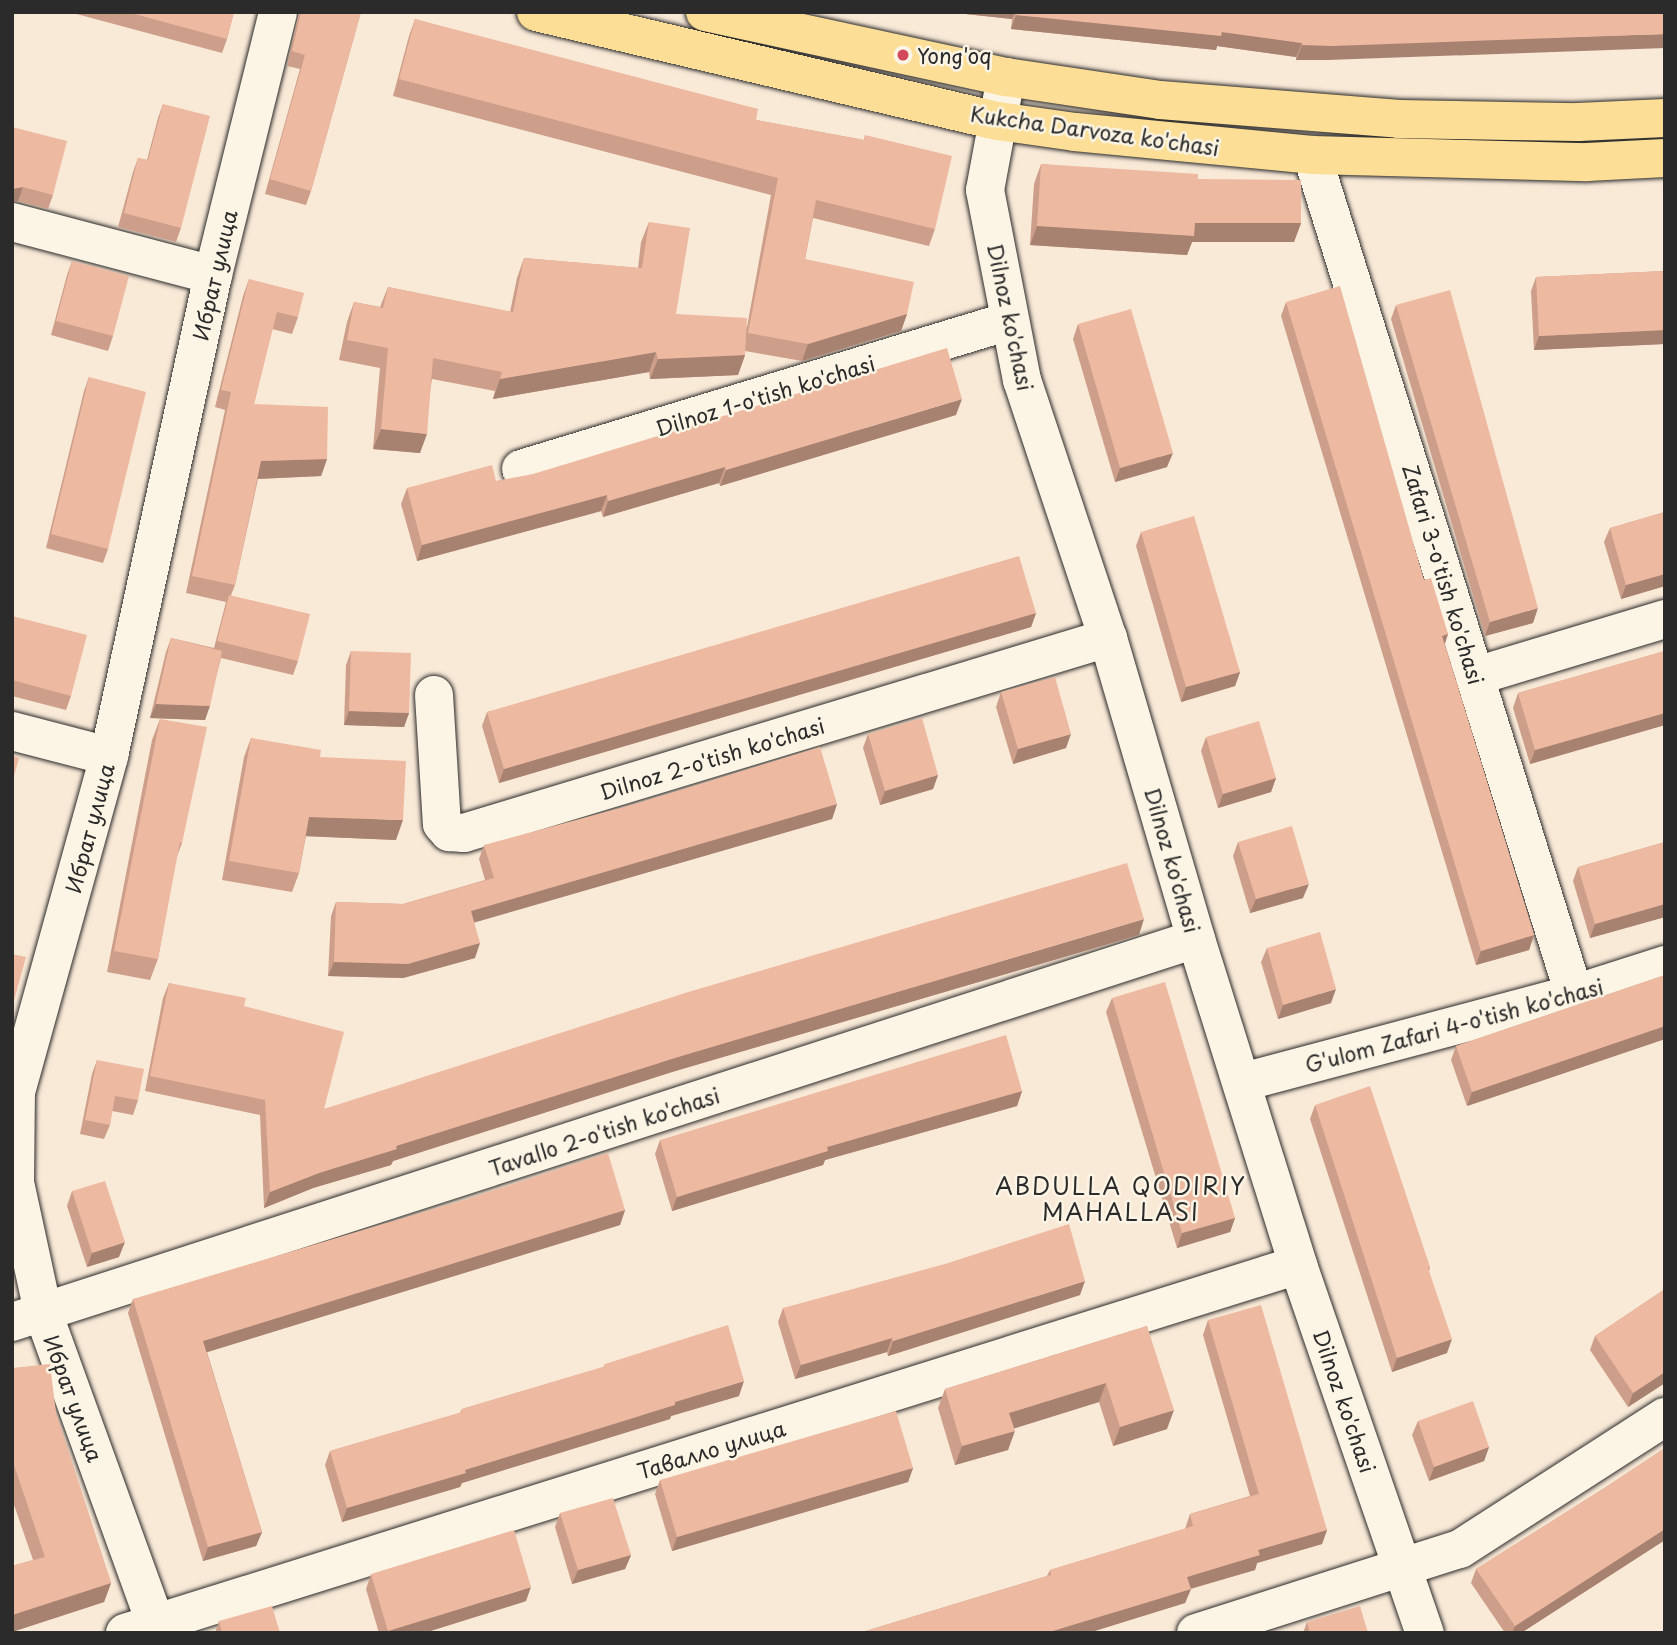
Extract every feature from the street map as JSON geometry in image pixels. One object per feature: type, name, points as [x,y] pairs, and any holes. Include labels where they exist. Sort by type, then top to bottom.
[{"type":"main road","name":"Kukcha Darvoza ko'chasi","points":[[536,12],[998,121],[1075,132],[1312,155],[1587,162],[1665,158]]},
{"type":"main road","name":"Kukcha Darvoza ko'chasi","points":[[705,12],[1006,77],[1160,100],[1333,115],[1578,122],[1665,118]]},
{"type":"street","name":"Ибрат улица","points":[[147,1630],[28,1317],[15,1183],[14,1091],[109,756],[213,275],[278,12]]},
{"type":"street","name":"Dilnoz ko'chasi","points":[[1006,77],[985,191],[1022,380],[1108,638],[1196,939],[1243,1082],[1298,1265],[1424,1633]]},
{"type":"street","name":"Zafari 3-o'tish ko'chasi","points":[[1312,155],[1574,994]]},
{"type":"street","points":[[12,222],[213,275]]},
{"type":"street","name":"Dilnoz 1-o'tish ko'chasi","points":[[521,469],[1009,321]]},
{"type":"street","points":[[1476,676],[1665,619]]},
{"type":"street","name":"Dilnoz 2-o'tish ko'chasi","points":[[434,695],[442,824],[449,832],[464,833],[1108,638]]},
{"type":"street","points":[[12,731],[109,756]]},
{"type":"street","name":"Tavallo 2-o'tish ko'chasi","points":[[28,1317],[1196,939]]},
{"type":"street","name":"G'ulom Zafari 4-o'tish ko'chasi","points":[[1243,1082],[1574,994],[1665,965]]},
{"type":"street","name":"Тавалло улица","points":[[147,1630],[1298,1265]]},
{"type":"street","points":[[1196,1633],[1460,1549],[1665,1417]]},
{"type":"building","points":[[127,12],[234,12],[227,39]]},
{"type":"building","points":[[301,12],[361,12],[311,191],[270,179],[305,55],[292,51]]},
{"type":"building","points":[[1017,12],[1665,12],[1665,34],[1302,45],[1222,32],[1221,36],[1016,15]]},
{"type":"building","points":[[415,19],[758,109],[756,120],[864,140],[865,135],[952,156],[935,229],[816,200],[805,259],[914,282],[907,314],[808,344],[748,333],[778,178],[399,79]]},
{"type":"building","points":[[163,104],[210,116],[181,228],[124,213],[138,158],[148,160]]},
{"type":"building","points":[[12,127],[67,141],[53,195],[23,187],[12,189]]},
{"type":"building","points":[[1041,164],[1198,174],[1198,179],[1301,180],[1301,223],[1195,223],[1194,236],[1037,226]]},
{"type":"building","points":[[649,222],[690,228],[676,314],[747,318],[745,355],[658,359],[656,352],[500,379],[502,372],[433,358],[427,434],[381,429],[388,348],[347,340],[354,302],[383,308],[388,287],[513,312],[524,258],[642,268]]},
{"type":"building","points":[[72,261],[129,276],[113,336],[56,321]]},
{"type":"building","points":[[1665,271],[1665,330],[1539,336],[1536,277]]},
{"type":"building","points":[[249,279],[304,293],[298,317],[277,312],[254,404],[328,407],[327,459],[261,461],[235,585],[192,576],[231,392],[221,390]]},
{"type":"building","points":[[1340,286],[1424,580],[1431,578],[1448,634],[1442,636],[1534,935],[1481,951],[1286,302]]},
{"type":"building","points":[[1450,290],[1538,608],[1490,622],[1396,305]]},
{"type":"building","points":[[1131,309],[1173,453],[1120,468],[1078,324]]},
{"type":"building","points":[[947,348],[962,399],[726,470],[725,467],[608,501],[607,495],[422,545],[407,488],[492,465],[496,481],[533,474]]},
{"type":"building","points":[[89,377],[146,392],[108,549],[51,534]]},
{"type":"building","points":[[1665,512],[1665,574],[1626,585],[1610,528]]},
{"type":"building","points":[[1194,516],[1240,672],[1186,687],[1141,532]]},
{"type":"building","points":[[1019,556],[1036,613],[504,769],[487,712]]},
{"type":"building","points":[[229,595],[310,614],[298,661],[217,641]]},
{"type":"building","points":[[12,616],[87,635],[71,696],[12,680]]},
{"type":"building","points":[[171,638],[222,651],[210,706],[156,704]]},
{"type":"building","points":[[351,651],[411,653],[409,713],[349,711]]},
{"type":"building","points":[[1665,651],[1665,713],[1535,750],[1518,693]]},
{"type":"building","points":[[1055,677],[1071,734],[1018,749],[1001,692]]},
{"type":"building","points":[[922,718],[938,775],[885,791],[868,734]]},
{"type":"building","points":[[160,719],[207,727],[182,843],[180,842],[158,959],[114,951]]},
{"type":"building","points":[[1259,721],[1276,778],[1223,794],[1206,737]]},
{"type":"building","points":[[251,738],[321,750],[320,757],[406,761],[403,820],[309,817],[299,873],[229,861]]},
{"type":"building","points":[[820,747],[837,804],[471,911],[480,943],[408,964],[334,962],[336,902],[403,904],[494,878],[484,845],[635,804]]},
{"type":"building","points":[[12,756],[19,758],[12,783]]},
{"type":"building","points":[[1292,826],[1309,884],[1256,899],[1238,842]]},
{"type":"building","points":[[1665,842],[1665,904],[1595,924],[1578,867]]},
{"type":"building","points":[[1127,863],[1144,919],[678,1057],[396,1146],[397,1149],[319,1173],[270,1192],[265,1100],[150,1076],[169,983],[246,998],[244,1006],[344,1032],[324,1109],[685,993]]},
{"type":"building","points":[[1320,932],[1336,989],[1283,1005],[1267,948]]},
{"type":"building","points":[[12,954],[26,957],[12,1008]]},
{"type":"building","points":[[1665,975],[1665,1026],[1472,1092],[1456,1046]]},
{"type":"building","points":[[1165,982],[1235,1218],[1182,1233],[1112,998]]},
{"type":"building","points":[[1006,1035],[1022,1091],[827,1147],[828,1151],[677,1197],[660,1140]]},
{"type":"building","points":[[97,1060],[144,1069],[138,1100],[115,1096],[110,1125],[85,1120]]},
{"type":"building","points":[[1370,1086],[1452,1339],[1397,1358],[1315,1105]]},
{"type":"building","points":[[608,1153],[625,1210],[203,1341],[262,1532],[208,1547],[133,1299],[467,1199]]},
{"type":"building","points":[[105,1181],[125,1242],[92,1253],[72,1191]]},
{"type":"building","points":[[1069,1224],[1085,1281],[893,1341],[892,1338],[801,1365],[783,1308],[945,1264]]},
{"type":"building","points":[[1665,1289],[1665,1372],[1633,1393],[1595,1336]]},
{"type":"building","points":[[1261,1305],[1327,1530],[1258,1550],[1260,1555],[1187,1577],[1191,1589],[1046,1633],[859,1633],[1051,1575],[1050,1570],[1193,1526],[1190,1514],[1259,1494],[1208,1320]]},
{"type":"building","points":[[728,1325],[744,1381],[465,1470],[466,1473],[347,1508],[330,1451],[462,1412],[462,1409],[606,1366],[605,1364]]},
{"type":"building","points":[[1147,1326],[1174,1410],[1120,1427],[1106,1383],[1009,1413],[1015,1431],[962,1446],[945,1389]]},
{"type":"building","points":[[50,1364],[56,1413],[111,1583],[12,1615],[12,1566],[45,1557],[12,1459],[12,1368]]},
{"type":"building","points":[[1473,1401],[1489,1447],[1434,1467],[1418,1421]]},
{"type":"building","points":[[896,1411],[913,1468],[677,1537],[660,1480]]},
{"type":"building","points":[[1665,1448],[1665,1529],[1515,1626],[1476,1569]]},
{"type":"building","points":[[613,1498],[631,1555],[578,1570],[560,1513]]},
{"type":"building","points":[[514,1530],[531,1587],[388,1631],[371,1574]]},
{"type":"building","points":[[272,1606],[280,1633],[222,1633],[219,1621]]},
{"type":"building","points":[[1360,1606],[1368,1633],[1310,1633],[1307,1622]]},
{"type":"place","name":"Yong'oq","points":[[903,55]]},
{"type":"district","name":"ABDULLA QODIRIY MAHALLASI","points":[[1121,1199]]}]
